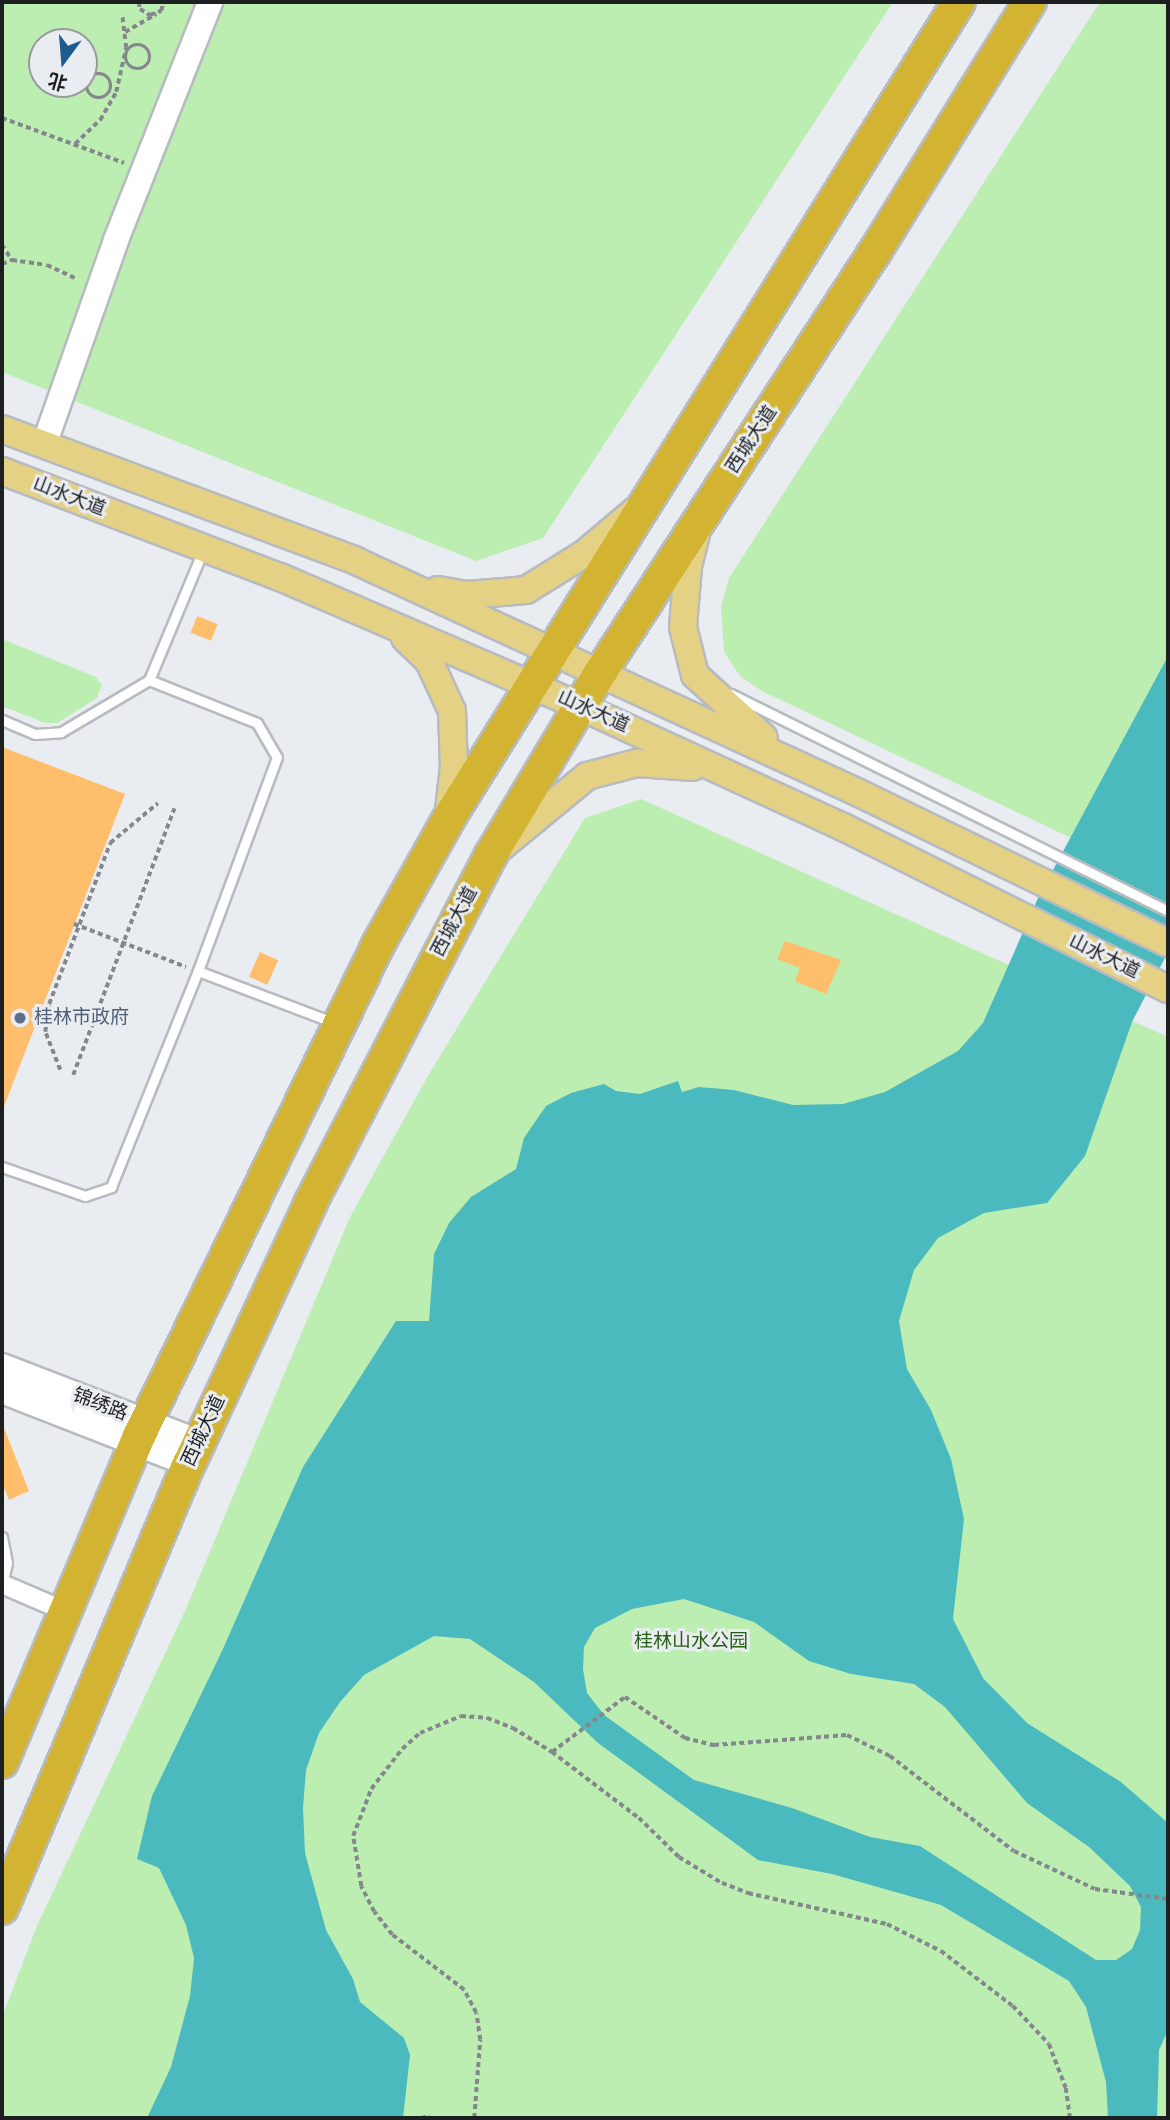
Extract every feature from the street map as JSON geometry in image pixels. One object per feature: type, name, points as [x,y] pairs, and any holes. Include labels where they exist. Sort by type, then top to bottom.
[{"type":"highway","points":[[2,1762],[141,1433],[338,1025],[448,820],[958,2]]},
{"type":"highway","name":"西城大道","points":[[2,1908],[194,1453],[310,1204],[491,855],[600,673],[876,250],[1030,2]]},
{"type":"main road","name":"山水大道","points":[[2,429],[410,586],[793,762],[1168,943]]},
{"type":"main road","name":"山水大道","points":[[2,471],[394,626],[580,706],[738,779],[1168,989]]},
{"type":"main road","points":[[410,586],[467,595],[526,590],[584,554],[647,501]]},
{"type":"main road","points":[[699,521],[688,567],[683,627],[695,675],[793,762]]},
{"type":"main road","points":[[394,626],[429,661],[452,711],[454,767],[448,820]]},
{"type":"main road","points":[[491,855],[587,776],[621,765],[679,763],[738,779]]},
{"type":"street","points":[[44,444],[144,170],[210,2]]},
{"type":"street","name":"锦绣路","points":[[2,1366],[141,1433]]},
{"type":"street","name":"锦绣路","points":[[2,1391],[141,1433],[194,1453]]},
{"type":"street","points":[[2,1585],[65,1611]]},
{"type":"lane","points":[[2,720],[35,734],[61,732],[149,680],[204,549]]},
{"type":"lane","points":[[695,675],[1168,911]]},
{"type":"lane","points":[[2,1167],[85,1196],[111,1187],[198,971],[277,757],[257,723],[149,680]]},
{"type":"lane","points":[[198,971],[338,1025]]},
{"type":"lane","points":[[2,1537],[7,1563],[2,1585]]},
{"type":"path","points":[[139,2],[143,12],[156,14]]},
{"type":"path","points":[[125,32],[156,14],[163,2]]},
{"type":"path","points":[[75,144],[100,120],[116,92],[125,55],[122,17]]},
{"type":"path","points":[[137,45],[145,47],[150,57],[145,68],[137,69],[130,66],[125,55],[137,45]]},
{"type":"path","points":[[102,74],[109,79],[111,90],[106,97],[94,97],[88,93],[88,81],[102,74]]},
{"type":"path","points":[[111,90],[116,92]]},
{"type":"path","points":[[2,117],[144,170]]},
{"type":"path","points":[[2,245],[12,260]]},
{"type":"path","points":[[2,264],[12,260],[47,265],[77,279]]},
{"type":"path","points":[[60,1070],[45,1032],[49,1004],[76,925],[110,843],[158,803]]},
{"type":"path","points":[[73,1075],[174,809]]},
{"type":"path","points":[[76,925],[198,971]]},
{"type":"path","points":[[552,1752],[625,1697],[685,1738],[714,1745],[847,1735],[890,1756],[1014,1851],[1095,1889],[1168,1899]]},
{"type":"path","points":[[474,2118],[480,2040],[475,2013],[464,1990],[392,1934],[374,1912],[361,1886],[353,1836],[370,1789],[393,1760],[420,1733],[461,1716],[487,1718],[552,1752],[639,1818],[679,1857],[722,1882],[748,1893],[887,1924],[967,1969],[1027,2018],[1049,2044],[1066,2088],[1070,2118]]},
{"type":"path","points":[[421,2118],[430,2116]]},
{"type":"green space","points":[[2,2],[893,2],[543,538],[476,561],[2,372]]},
{"type":"green space","points":[[1100,2],[1168,2],[1168,884],[762,691],[740,676],[724,652],[721,607],[729,578]]},
{"type":"green space","points":[[2,639],[96,677],[102,685],[97,698],[57,723],[45,723],[2,706]]},
{"type":"green space","name":"桂林山水公园","points":[[641,799],[1168,1037],[1168,2118],[2,2118],[2,2017],[37,1926],[185,1611],[350,1217],[429,1074],[585,818]]},
{"type":"water","points":[[1168,656],[1168,952],[1132,1022],[1085,1156],[1047,1203],[984,1213],[938,1238],[914,1270],[899,1321],[907,1369],[931,1410],[951,1459],[964,1519],[953,1619],[983,1678],[1027,1723],[1121,1782],[1168,1823],[1168,2030],[1159,2050],[1157,2118],[1108,2118],[1106,2082],[1086,2007],[1069,1981],[941,1905],[832,1874],[758,1860],[598,1743],[534,1682],[470,1639],[434,1636],[364,1675],[340,1702],[319,1733],[306,1770],[303,1808],[305,1853],[326,1930],[353,1979],[360,2002],[404,2038],[410,2055],[403,2118],[147,2118],[171,2067],[190,1996],[194,1958],[186,1925],[159,1868],[137,1859],[152,1796],[222,1651],[303,1467],[396,1321],[429,1321],[434,1254],[449,1223],[471,1197],[516,1169],[524,1138],[546,1106],[571,1093],[604,1084],[616,1091],[640,1094],[678,1081],[682,1092],[699,1087],[734,1090],[793,1105],[843,1104],[885,1092],[958,1051],[983,1023],[1038,898]],"holes":[[[684,1599],[754,1622],[809,1661],[851,1674],[914,1684],[945,1707],[1027,1803],[1089,1847],[1130,1886],[1141,1907],[1140,1930],[1132,1949],[1116,1960],[1096,1960],[920,1846],[870,1837],[792,1808],[694,1780],[604,1715],[587,1693],[583,1669],[584,1647],[595,1628],[632,1609]]]},
{"type":"building","points":[[197,616],[218,624],[211,641],[191,633]]},
{"type":"building","name":"桂林市政府","points":[[2,747],[125,794],[3,1109],[2,1108]]},
{"type":"building","points":[[785,941],[841,960],[826,994],[795,981],[800,968],[777,959]]},
{"type":"building","points":[[260,952],[278,960],[267,985],[249,977]]},
{"type":"building","points":[[2,1423],[29,1491],[9,1500],[2,1483]]},
{"type":"place","name":"桂林市政府","points":[[20,1018]]}]
